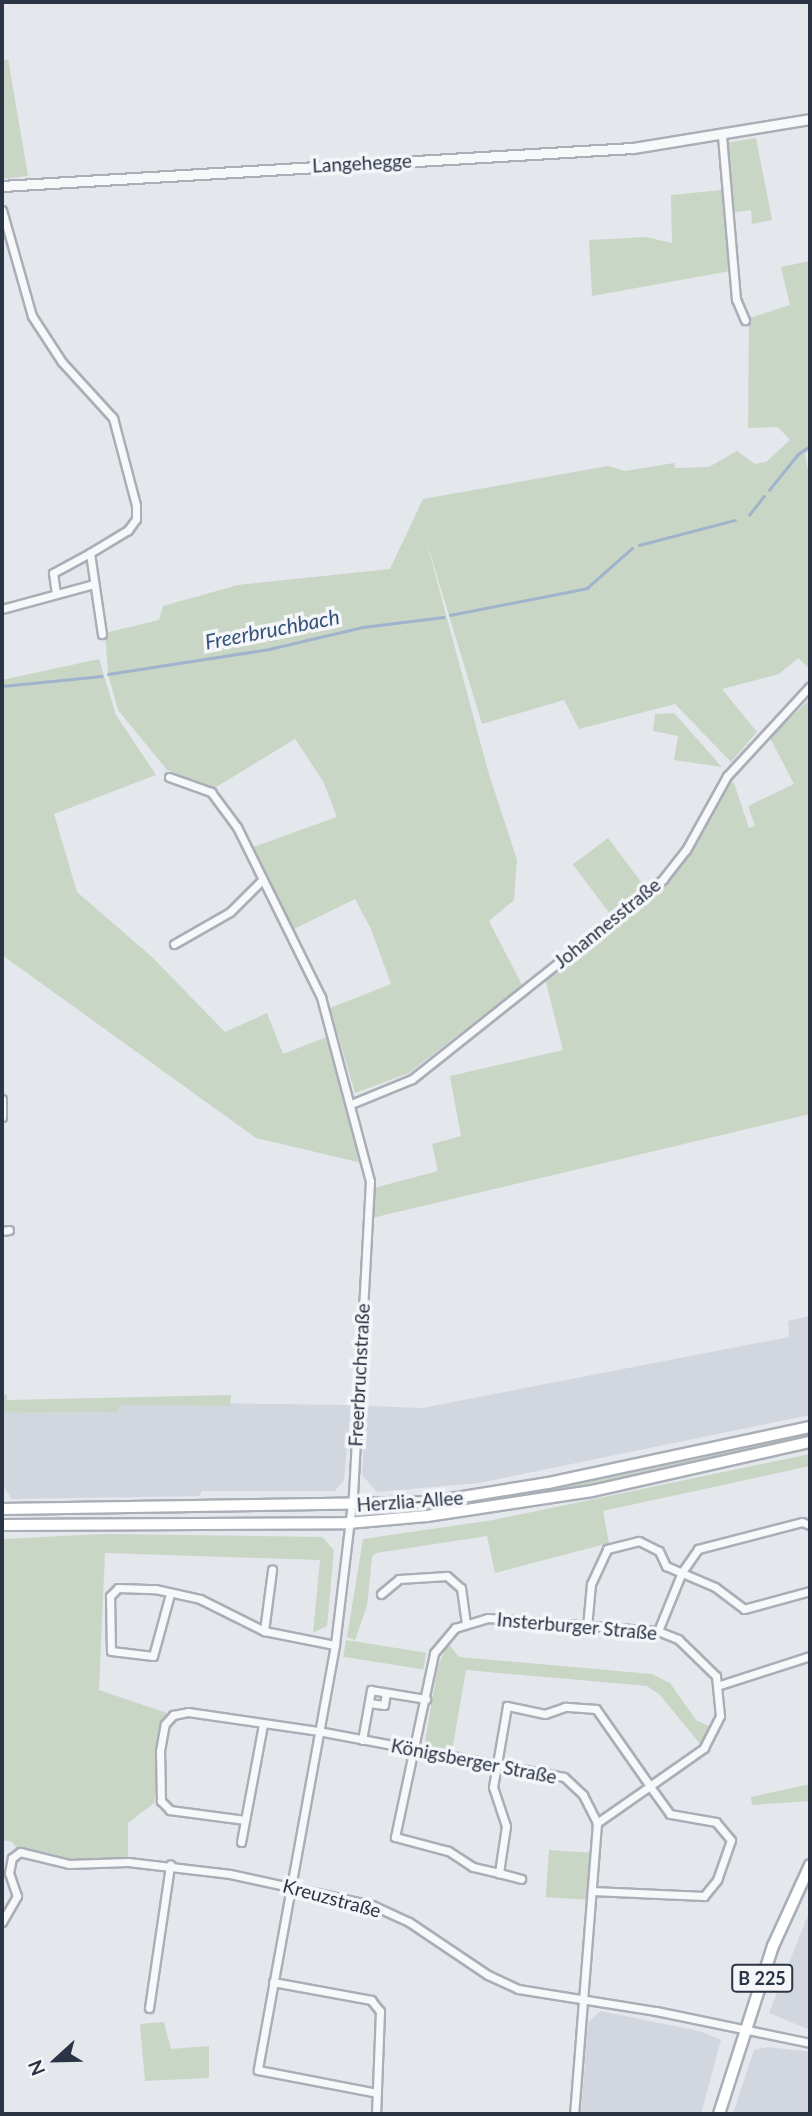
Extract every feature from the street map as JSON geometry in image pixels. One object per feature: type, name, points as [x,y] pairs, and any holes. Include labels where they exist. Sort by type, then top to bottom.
[{"type":"main road","name":"Herzlia-Allee","points":[[2,1510],[351,1505],[491,1494],[810,1427]]},
{"type":"main road","name":"Herzlia-Allee","points":[[2,1525],[348,1522],[522,1504],[810,1442]]},
{"type":"main road","name":"B 225","points":[[719,2114],[744,2029],[780,1927],[810,1865]]},
{"type":"street","name":"Langehegge","points":[[2,186],[633,148],[810,120]]},
{"type":"street","points":[[722,136],[736,299],[745,320]]},
{"type":"street","points":[[2,210],[32,316],[62,362],[113,418],[136,505],[136,519],[128,530],[53,573],[56,594]]},
{"type":"street","points":[[90,553],[102,634]]},
{"type":"street","points":[[2,609],[94,584]]},
{"type":"street","name":"Johannesstraße","points":[[351,1104],[412,1079],[663,879],[686,850],[727,776],[810,686]]},
{"type":"street","name":"Freerbruchstraße","points":[[169,777],[211,792],[237,827],[321,997],[370,1181],[351,1505],[335,1645],[258,2070],[377,2093]]},
{"type":"street","points":[[174,944],[230,912],[262,880]]},
{"type":"street","points":[[2,1099],[2,1118]]},
{"type":"street","points":[[658,1631],[690,1556],[709,1544],[802,1522],[810,1525]]},
{"type":"street","points":[[587,1627],[591,1584],[607,1549],[639,1541],[659,1551],[666,1566],[715,1587],[744,1609],[810,1591]]},
{"type":"street","points":[[264,1631],[272,1570]]},
{"type":"street","points":[[381,1594],[399,1579],[447,1576],[461,1588],[466,1622],[439,1644],[395,1837],[448,1851],[472,1867],[521,1879]]},
{"type":"street","points":[[170,1594],[153,1656],[111,1651],[110,1597],[118,1588],[170,1594],[212,1602],[264,1631],[335,1645]]},
{"type":"street","name":"Insterburger Straße","points":[[466,1622],[488,1618],[658,1631],[690,1649],[720,1685]]},
{"type":"street","points":[[574,2114],[597,1823],[711,1738],[720,1716],[720,1685],[810,1656]]},
{"type":"street","points":[[362,1740],[371,1690],[426,1699]]},
{"type":"street","points":[[369,1703],[384,1705],[386,1693]]},
{"type":"street","points":[[499,1873],[506,1826],[493,1787],[507,1706],[545,1714],[565,1707],[596,1709],[670,1814],[716,1822],[727,1830],[731,1840],[717,1880],[704,1896],[592,1891]]},
{"type":"street","name":"Königsberger Straße","points":[[245,1820],[170,1810],[161,1801],[158,1793],[165,1724],[173,1716],[188,1712],[318,1731],[564,1777],[583,1795],[597,1823]]},
{"type":"street","points":[[242,1842],[263,1724]]},
{"type":"street","name":"Kreuzstraße","points":[[2,1922],[17,1896],[9,1872],[12,1858],[20,1852],[69,1864],[170,1865],[291,1885],[372,1905],[409,1922],[488,1975],[518,1989],[810,2043]]},
{"type":"street","points":[[149,2008],[170,1865]]},
{"type":"street","points":[[273,1982],[371,2000],[380,2011],[376,2114]]},
{"type":"shaded area","points":[[810,1316],[810,1415],[479,1483],[377,1492],[362,1475],[366,1406],[422,1408],[789,1337],[788,1321]]},
{"type":"shaded area","points":[[118,1405],[351,1405],[344,1480],[335,1491],[202,1491],[200,1496],[12,1499],[2,1485],[2,1413],[118,1412]]},
{"type":"shaded area","points":[[810,1910],[810,2030],[769,2013]]},
{"type":"shaded area","points":[[600,2011],[699,2031],[721,2040],[701,2114],[581,2114],[588,2023]]},
{"type":"shaded area","points":[[769,2047],[810,2052],[810,2114],[733,2114],[754,2050]]},
{"type":"green space","points":[[8,59],[28,176],[2,179],[2,61]]},
{"type":"green space","points":[[756,138],[772,220],[752,224],[751,210],[729,213],[726,143]]},
{"type":"green space","points":[[722,190],[730,271],[592,296],[589,240],[646,237],[672,243],[671,195]]},
{"type":"green space","points":[[810,261],[810,450],[805,454],[810,481],[810,669],[798,658],[779,674],[722,689],[757,732],[731,762],[675,704],[579,729],[564,700],[482,724],[426,540],[488,771],[517,860],[514,900],[489,921],[522,985],[409,1073],[355,1093],[330,1008],[391,984],[371,929],[355,899],[292,930],[253,847],[337,817],[323,781],[295,739],[213,789],[167,770],[118,710],[108,674],[105,633],[159,620],[163,606],[238,585],[390,569],[423,499],[608,466],[625,471],[674,463],[675,468],[709,467],[737,451],[755,464],[766,462],[790,440],[778,427],[748,428],[749,318],[790,305],[781,267]]},
{"type":"green space","points":[[99,659],[116,715],[156,775],[54,814],[77,892],[152,957],[225,1032],[267,1013],[283,1054],[329,1036],[362,1163],[256,1138],[2,955],[2,680]]},
{"type":"green space","points":[[810,699],[810,1114],[372,1218],[374,1188],[438,1171],[432,1144],[461,1136],[450,1076],[563,1050],[545,978],[666,881],[695,843],[728,782],[734,783],[749,828],[755,826],[748,806],[794,784],[770,738]]},
{"type":"green space","points":[[674,713],[721,767],[674,760],[678,736],[653,731],[655,714]]},
{"type":"green space","points":[[608,838],[644,886],[609,912],[573,864]]},
{"type":"green space","points":[[7,1394],[7,1400],[231,1395],[230,1406],[119,1405],[118,1412],[2,1413],[2,1395]]},
{"type":"green space","points":[[810,1432],[810,1437],[603,1483],[477,1503]]},
{"type":"green space","points":[[810,1454],[810,1466],[603,1511],[609,1543],[495,1573],[487,1536],[376,1553],[372,1557],[367,1606],[355,1640],[347,1637],[363,1539],[493,1520]]},
{"type":"green space","points":[[104,1534],[322,1537],[334,1550],[327,1626],[313,1633],[320,1560],[105,1553],[99,1690],[173,1715],[165,1724],[154,1803],[128,1823],[128,1862],[69,1864],[20,1852],[12,1842],[2,1840],[2,1539]]},
{"type":"green space","points":[[346,1640],[426,1653],[423,1669],[343,1657]]},
{"type":"green space","points":[[448,1643],[459,1657],[652,1674],[670,1683],[696,1720],[711,1727],[700,1744],[660,1695],[647,1686],[466,1670],[452,1751],[424,1747],[438,1666]]},
{"type":"green space","points":[[810,1784],[810,1801],[752,1805],[751,1797]]},
{"type":"green space","points":[[549,1850],[590,1853],[587,1900],[546,1897]]},
{"type":"green space","points":[[164,2022],[171,2049],[209,2046],[209,2078],[145,2081],[140,2024]]},
{"type":"waterway","name":"Freerbruchbach","points":[[769,490],[798,454],[810,446]]},
{"type":"waterway","name":"Freerbruchbach","points":[[749,515],[764,496]]},
{"type":"waterway","name":"Freerbruchbach","points":[[639,545],[735,520]]},
{"type":"waterway","name":"Freerbruchbach","points":[[450,615],[587,588],[632,548]]},
{"type":"waterway","name":"Freerbruchbach","points":[[108,674],[269,649],[363,627],[443,617]]},
{"type":"waterway","name":"Freerbruchbach","points":[[2,686],[102,676]]}]
